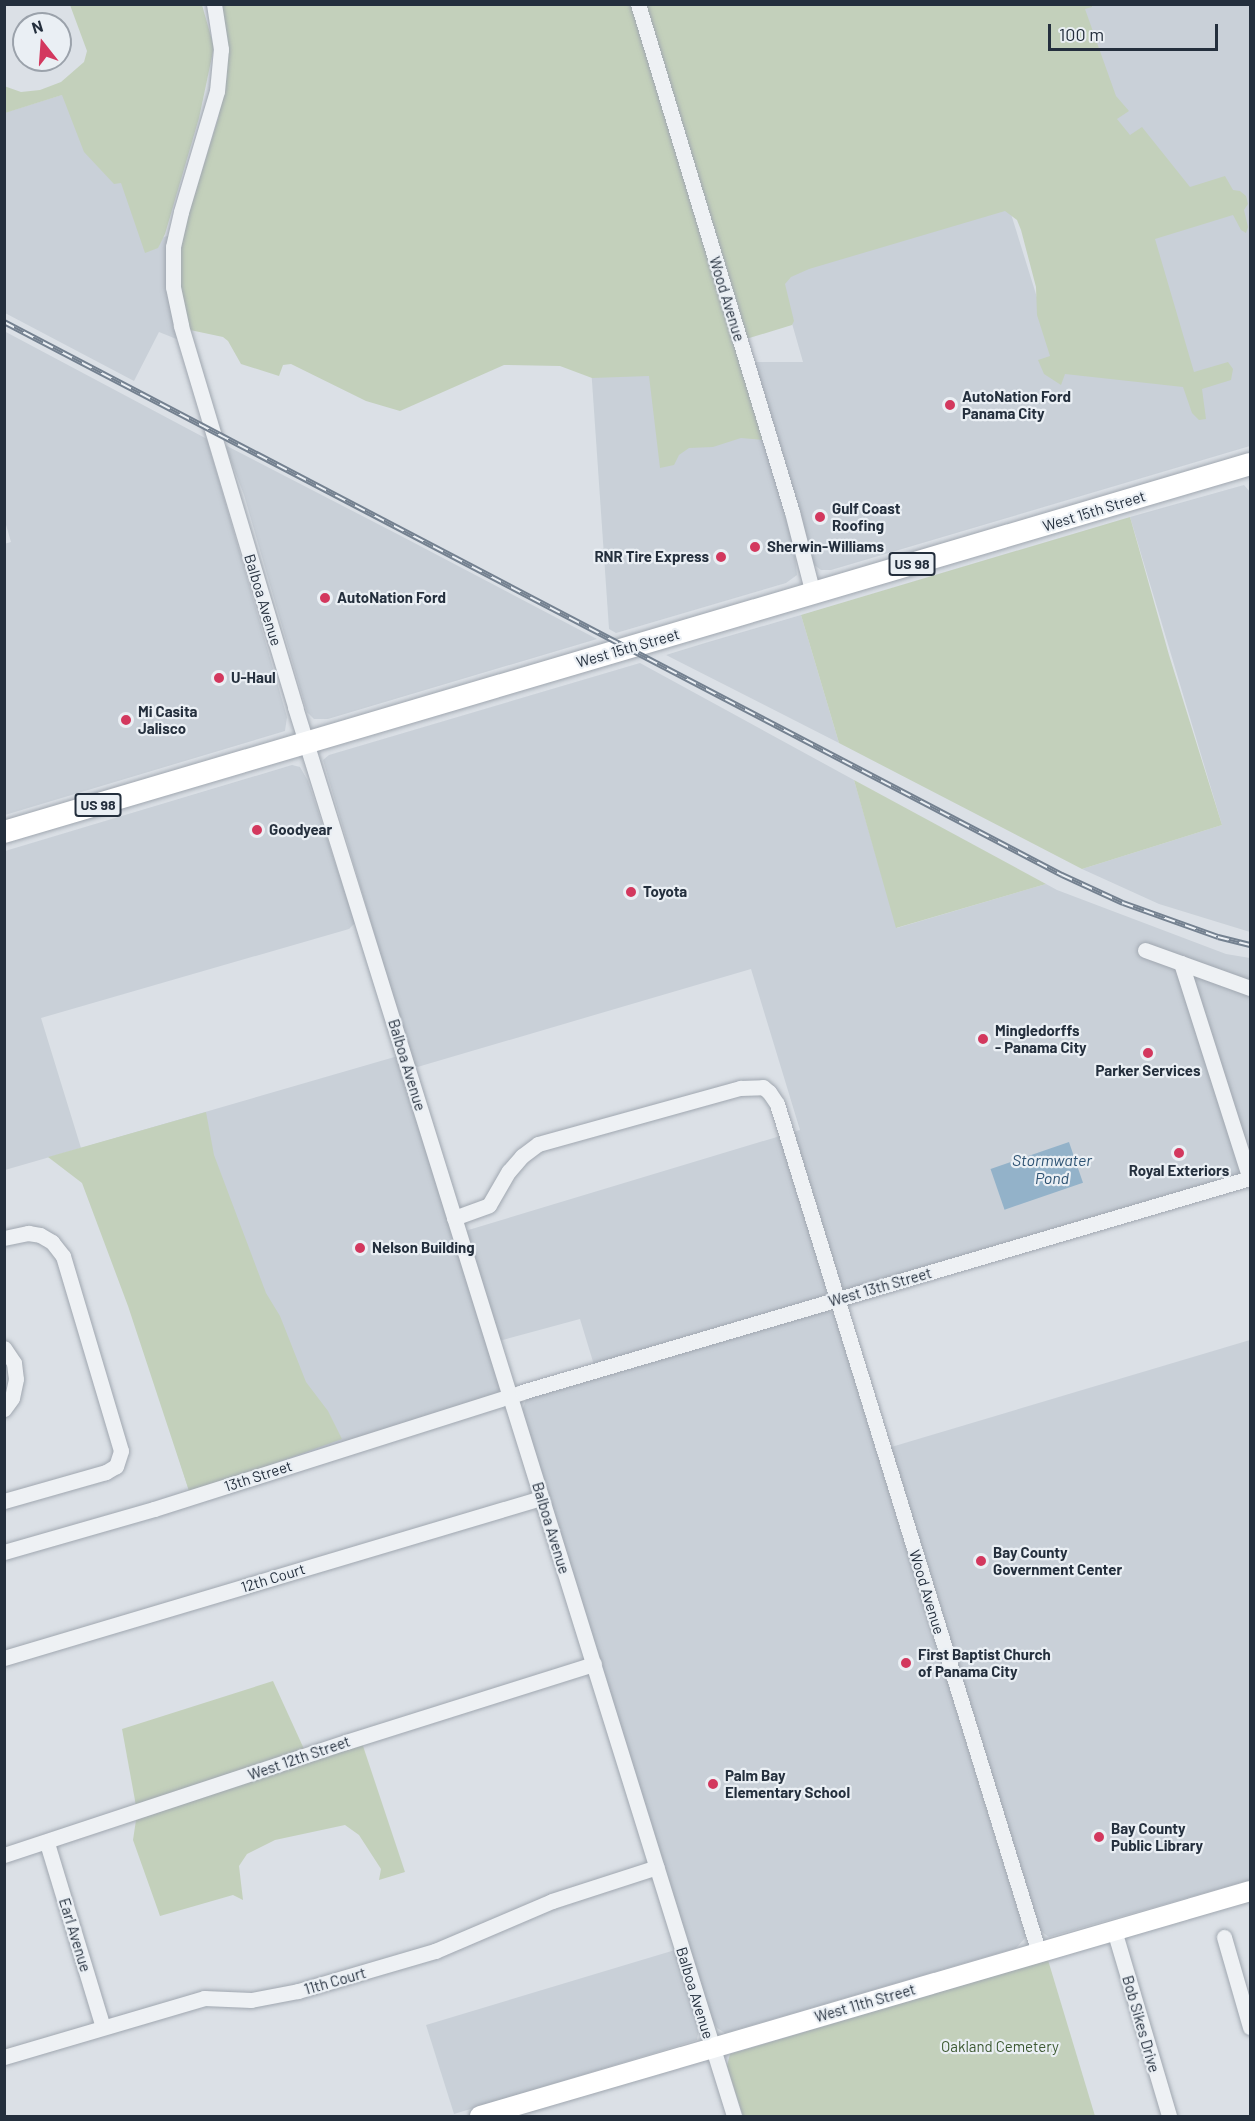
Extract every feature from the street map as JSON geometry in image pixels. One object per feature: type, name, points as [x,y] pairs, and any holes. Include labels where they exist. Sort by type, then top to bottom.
[{"type":"highway","name":"West 15th Street","points":[[4,832],[1251,464]]},
{"type":"main road","name":"West 11th Street","points":[[480,2116],[1251,1891]]},
{"type":"street","name":"Balboa Avenue","points":[[214,4],[220,43],[220,77],[213,110],[176,234],[172,262],[174,293],[187,350],[306,743],[734,2116]]},
{"type":"street","name":"Wood Avenue","points":[[638,4],[792,512],[813,594]]},
{"type":"street","points":[[1145,950],[1251,988]]},
{"type":"street","name":"West 13th Street","points":[[510,1396],[1250,1179],[1181,963]]},
{"type":"street","name":"Wood Avenue","points":[[454,1218],[489,1205],[509,1171],[537,1144],[740,1088],[762,1087],[777,1104],[1039,1953]]},
{"type":"street","points":[[4,1238],[28,1233],[40,1235],[52,1242],[63,1256],[121,1451],[116,1466],[106,1472],[4,1501]]},
{"type":"street","points":[[4,1348],[14,1363],[16,1379],[12,1398],[4,1408]]},
{"type":"street","name":"13th Street","points":[[4,1552],[154,1509],[510,1396]]},
{"type":"street","name":"12th Court","points":[[4,1658],[541,1498]]},
{"type":"street","name":"West 12th Street","points":[[4,1855],[47,1843],[346,1742],[594,1664]]},
{"type":"street","name":"Earl Avenue","points":[[47,1843],[103,2027]]},
{"type":"street","name":"11th Court","points":[[4,2058],[204,1998],[251,2000],[298,1991],[435,1951],[552,1901],[657,1867]]},
{"type":"street","name":"Bob Sikes Drive","points":[[1114,1930],[1168,2116]]},
{"type":"street","points":[[1224,1937],[1251,2027]]},
{"type":"shaded area","points":[[1076,5],[1250,5],[1250,446],[831,570],[821,570],[813,564],[754,362],[803,362],[777,271],[1007,201],[1058,365]]},
{"type":"shaded area","points":[[100,83],[149,242],[170,235],[179,340],[159,332],[134,381],[5,313],[4,113]]},
{"type":"shaded area","name":"U-Haul","points":[[4,331],[207,439],[287,717],[285,731],[5,815],[4,544],[11,542],[4,518]]},
{"type":"shaded area","points":[[740,364],[793,539],[797,575],[786,583],[616,633],[609,629],[591,367]]},
{"type":"shaded area","points":[[225,445],[597,639],[328,719],[314,719],[307,712],[244,495]]},
{"type":"shaded area","points":[[1244,485],[1250,492],[1250,932],[1159,904],[1082,869],[1222,825],[1130,517]]},
{"type":"shaded area","points":[[801,615],[839,743],[666,655],[705,643]]},
{"type":"shaded area","points":[[640,663],[854,780],[897,928],[1046,884],[1226,954],[1250,958],[1250,1173],[594,1365],[580,1319],[499,1341],[465,1231],[800,1130],[751,969],[414,1068],[323,760],[329,755]]},
{"type":"shaded area","points":[[292,765],[300,767],[308,781],[355,923],[349,929],[41,1018],[81,1148],[5,1170],[5,851]]},
{"type":"shaded area","points":[[398,1056],[500,1387],[498,1393],[190,1494],[81,1148]]},
{"type":"shaded area","points":[[826,1310],[834,1314],[1026,1937],[1016,1948],[725,2033],[717,2028],[711,2018],[522,1411],[526,1400],[533,1396]]},
{"type":"shaded area","points":[[1250,1340],[1250,1880],[1049,1937],[1038,1929],[888,1448]]},
{"type":"shaded area","points":[[675,1950],[699,2028],[697,2040],[454,2114],[426,2025]]},
{"type":"green space","points":[[70,5],[202,5],[214,47],[199,118],[165,234],[158,248],[145,253],[121,183],[114,184],[84,152],[62,95],[5,113],[4,86],[21,92],[40,90],[61,82],[84,62],[87,51]]},
{"type":"green space","points":[[220,5],[631,5],[764,440],[741,438],[713,447],[689,448],[679,455],[674,465],[660,468],[649,376],[592,378],[560,366],[504,365],[400,411],[366,401],[291,364],[283,365],[279,376],[241,364],[228,341],[223,337],[190,330],[187,325],[181,288],[181,251],[184,229],[218,119],[227,75],[227,53]]},
{"type":"green space","points":[[646,5],[1092,5],[1085,9],[1116,96],[1129,111],[1117,119],[1130,135],[1142,127],[1190,187],[1225,176],[1233,190],[1240,191],[1246,196],[1248,204],[1244,210],[1248,227],[1246,233],[1241,230],[1233,215],[1155,239],[1194,372],[1228,362],[1233,369],[1231,380],[1202,389],[1206,419],[1199,420],[1192,413],[1183,387],[1065,374],[1061,385],[1044,374],[1038,360],[1050,356],[1037,315],[1036,287],[1017,220],[1005,211],[809,269],[791,277],[785,284],[794,321],[792,325],[746,339]]},
{"type":"green space","points":[[1130,517],[1169,655],[1222,825],[1082,869],[839,743],[801,615]]},
{"type":"green space","points":[[854,780],[1046,884],[896,928]]},
{"type":"green space","points":[[206,1112],[214,1155],[266,1293],[280,1316],[306,1382],[328,1411],[342,1439],[190,1494],[128,1306],[82,1183],[48,1157]]},
{"type":"green space","points":[[273,1681],[304,1749],[136,1806],[122,1729]]},
{"type":"green space","points":[[362,1743],[405,1872],[379,1880],[381,1869],[359,1835],[345,1825],[275,1840],[247,1854],[239,1866],[243,1900],[233,1895],[160,1916],[133,1840],[136,1820]]},
{"type":"green space","name":"Oakland Cemetery","points":[[1048,1960],[1095,2116],[743,2116],[727,2066],[730,2054]]},
{"type":"water","name":"Stormwater Pond","points":[[1069,1142],[1083,1183],[1005,1210],[991,1169]]},
{"type":"railway","points":[[4,322],[1062,875],[1123,903],[1218,937],[1250,945]]},
{"type":"place","name":"AutoNation Ford Panama City","points":[[950,405]]},
{"type":"place","name":"Gulf Coast Roofing","points":[[820,517]]},
{"type":"place","name":"Sherwin-Williams","points":[[755,547]]},
{"type":"place","name":"RNR Tire Express","points":[[721,557]]},
{"type":"place","name":"AutoNation Ford","points":[[325,598]]},
{"type":"place","name":"U-Haul","points":[[219,678]]},
{"type":"place","name":"Mi Casita Jalisco","points":[[126,720]]},
{"type":"place","name":"Goodyear","points":[[257,830]]},
{"type":"place","name":"Toyota","points":[[631,892]]},
{"type":"place","name":"Mingledorffs - Panama City","points":[[983,1039]]},
{"type":"place","name":"Parker Services","points":[[1148,1053]]},
{"type":"place","name":"Royal Exteriors","points":[[1179,1153]]},
{"type":"place","name":"Nelson Building","points":[[360,1248]]},
{"type":"place","name":"Bay County Government Center","points":[[981,1561]]},
{"type":"place","name":"First Baptist Church of Panama City","points":[[906,1663]]},
{"type":"place","name":"Palm Bay Elementary School","points":[[713,1784]]},
{"type":"place","name":"Bay County Public Library","points":[[1099,1837]]}]
